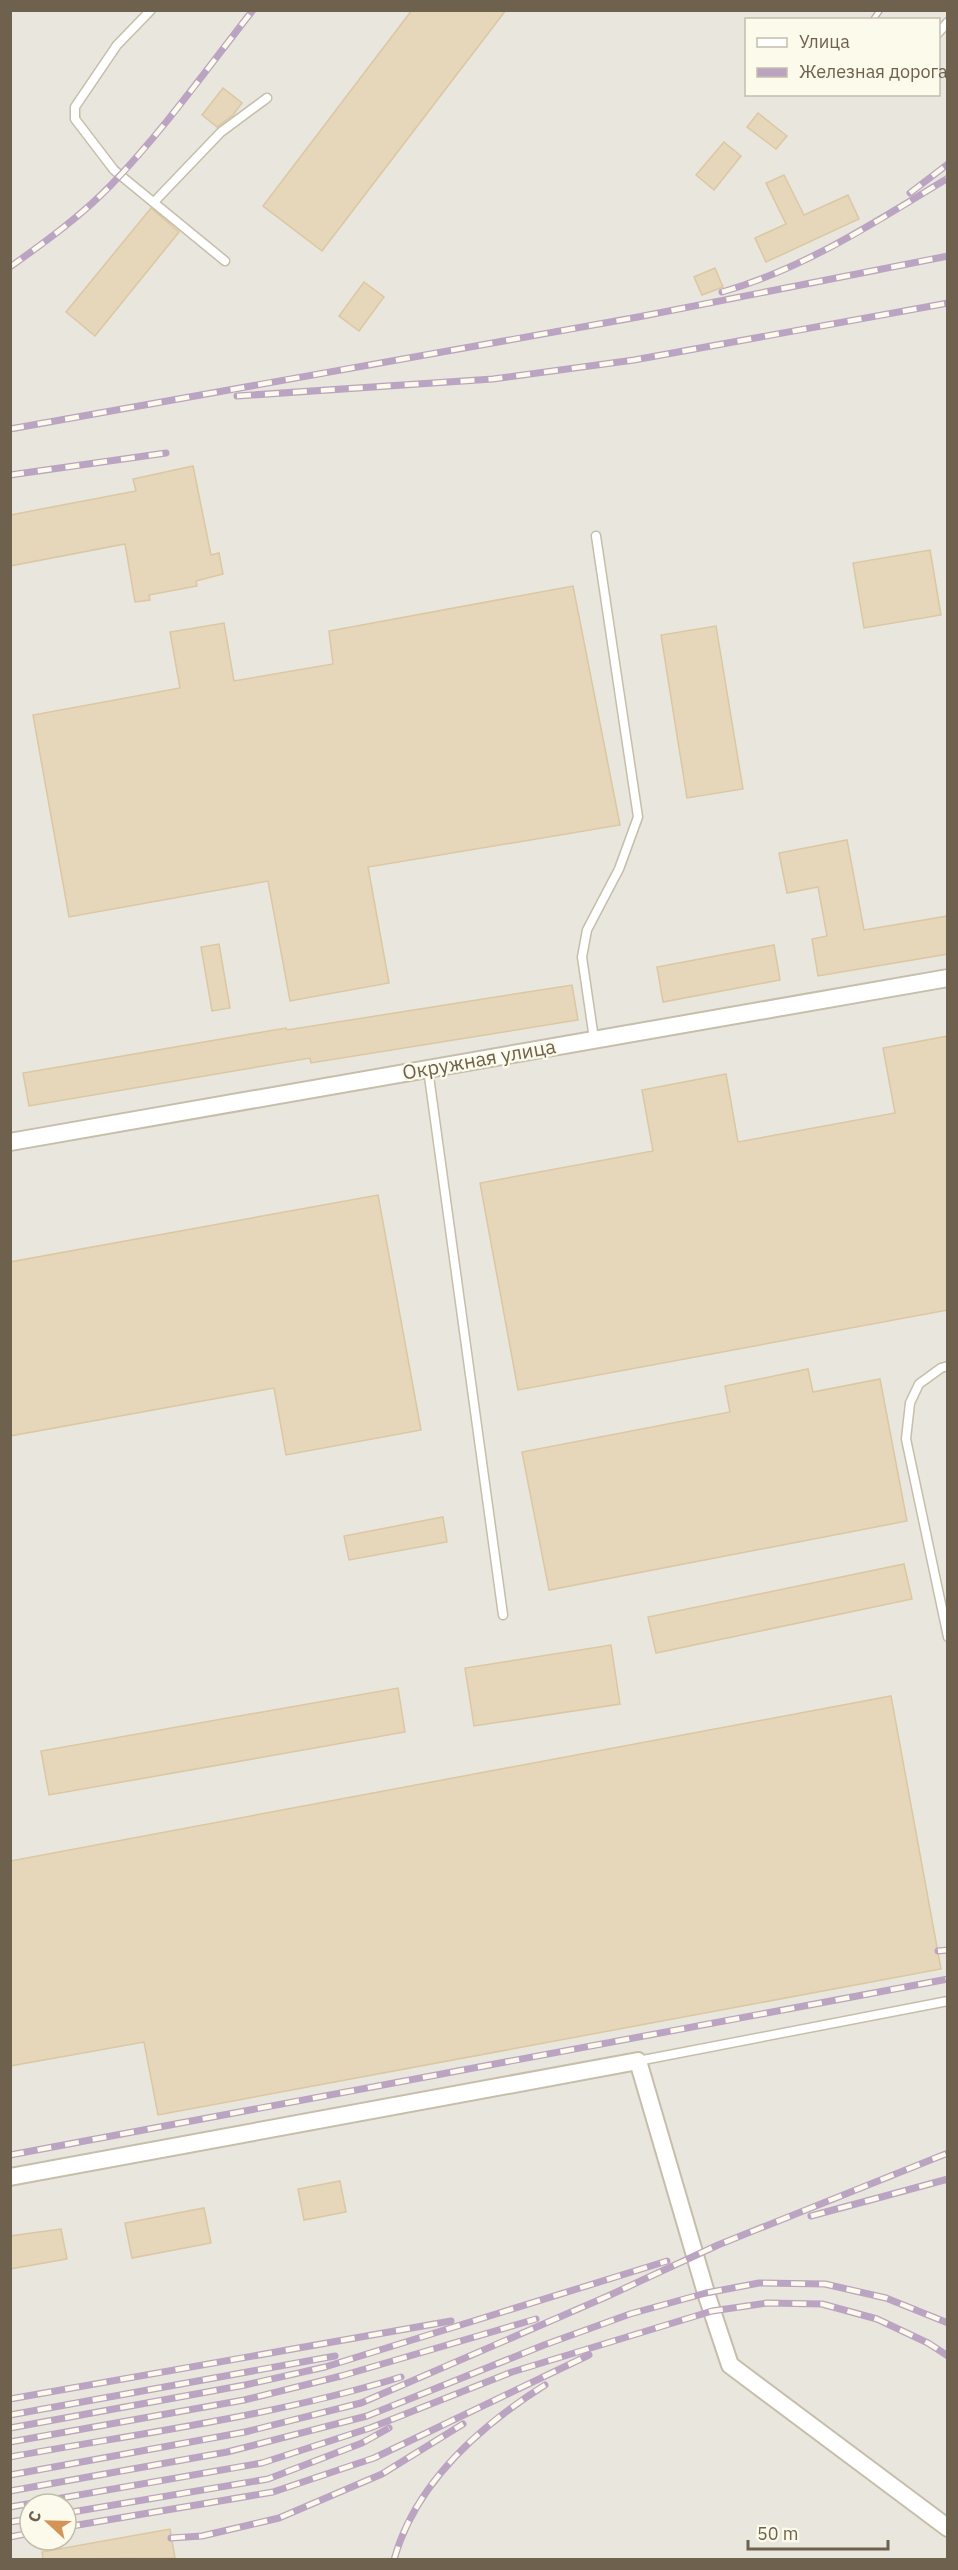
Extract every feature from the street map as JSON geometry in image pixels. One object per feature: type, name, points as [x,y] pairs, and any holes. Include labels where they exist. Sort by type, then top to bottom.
[{"type":"street","name":"Окружная улица","points":[[10,1142],[948,978]]},
{"type":"street","points":[[10,2177],[638,2061],[706,2293],[730,2365],[948,2528]]},
{"type":"lane","points":[[151,10],[117,45],[75,107],[75,119],[114,170],[225,261]]},
{"type":"lane","points":[[154,202],[221,132],[267,98]]},
{"type":"lane","points":[[594,1039],[582,957],[587,930],[619,869],[638,817],[597,536]]},
{"type":"lane","points":[[428,1068],[503,1615]]},
{"type":"lane","points":[[948,1366],[941,1368],[919,1384],[910,1403],[906,1439],[948,1637]]},
{"type":"lane","points":[[638,2061],[948,2001]]},
{"type":"shaded area","points":[[11,11],[947,11],[947,2559],[11,2560]]},
{"type":"building","points":[[412,10],[506,10],[322,251],[263,206]]},
{"type":"building","points":[[223,88],[242,103],[233,115],[217,127],[202,115]]},
{"type":"building","points":[[758,113],[787,136],[776,149],[747,127]]},
{"type":"building","points":[[724,142],[741,156],[714,190],[696,175]]},
{"type":"building","points":[[784,175],[804,215],[848,195],[859,219],[766,262],[755,238],[786,224],[766,183]]},
{"type":"building","points":[[151,208],[179,232],[95,336],[66,312]]},
{"type":"building","points":[[715,268],[723,287],[702,295],[694,277]]},
{"type":"building","points":[[364,282],[384,297],[359,331],[339,316]]},
{"type":"building","points":[[193,466],[211,555],[219,553],[223,574],[196,581],[197,586],[149,595],[150,600],[135,602],[125,544],[10,566],[10,515],[136,491],[133,479]]},
{"type":"building","points":[[930,550],[941,615],[864,628],[853,563]]},
{"type":"building","points":[[573,586],[620,825],[368,867],[389,983],[290,1001],[268,881],[69,917],[33,715],[180,688],[170,632],[224,623],[234,681],[333,664],[329,631]]},
{"type":"building","points":[[716,626],[743,789],[687,798],[661,635]]},
{"type":"building","points":[[847,840],[864,930],[948,916],[948,954],[818,976],[812,939],[827,936],[818,887],[787,893],[779,853]]},
{"type":"building","points":[[219,944],[230,1008],[212,1011],[201,947]]},
{"type":"building","points":[[774,945],[780,980],[663,1002],[657,967]]},
{"type":"building","points":[[572,985],[578,1020],[311,1063],[310,1058],[29,1106],[23,1073],[286,1028],[287,1030]]},
{"type":"building","points":[[948,1036],[948,1310],[518,1390],[480,1183],[653,1151],[642,1090],[726,1074],[738,1142],[895,1113],[883,1048]]},
{"type":"building","points":[[378,1195],[421,1430],[286,1455],[274,1388],[10,1436],[10,1262]]},
{"type":"building","points":[[808,1369],[813,1392],[880,1379],[907,1521],[549,1590],[522,1452],[730,1412],[725,1386]]},
{"type":"building","points":[[443,1517],[447,1542],[349,1560],[344,1536]]},
{"type":"building","points":[[904,1564],[912,1599],[656,1653],[648,1617]]},
{"type":"building","points":[[611,1645],[620,1704],[474,1726],[465,1668]]},
{"type":"building","points":[[398,1688],[405,1732],[49,1795],[41,1751]]},
{"type":"building","points":[[891,1696],[941,1969],[158,2115],[144,2042],[10,2066],[10,1861]]},
{"type":"building","points":[[340,2181],[346,2212],[304,2220],[298,2189]]},
{"type":"building","points":[[204,2208],[211,2243],[132,2258],[125,2223]]},
{"type":"building","points":[[61,2229],[67,2259],[10,2269],[10,2236]]},
{"type":"building","points":[[170,2529],[175,2558],[43,2559],[42,2552],[78,2552],[78,2546]]},
{"type":"railway","points":[[10,267],[75,218],[111,185],[166,122],[253,10]]},
{"type":"railway","points":[[874,18],[880,10]]},
{"type":"railway","points":[[910,193],[948,164]]},
{"type":"railway","points":[[722,292],[781,271],[838,243],[948,178]]},
{"type":"railway","points":[[10,429],[638,317],[948,256]]},
{"type":"railway","points":[[237,396],[493,379],[634,360],[948,303]]},
{"type":"railway","points":[[10,475],[166,453]]},
{"type":"railway","points":[[938,1951],[948,1950]]},
{"type":"railway","points":[[10,2155],[948,1979]]},
{"type":"railway","points":[[10,2475],[245,2432],[361,2403],[608,2296],[718,2245],[948,2153]]},
{"type":"railway","points":[[811,2216],[948,2179]]},
{"type":"railway","points":[[10,2428],[245,2385],[325,2367],[667,2261]]},
{"type":"railway","points":[[10,2491],[227,2452],[367,2416],[544,2345],[630,2314],[706,2293],[759,2283],[825,2284],[886,2298],[948,2323]]},
{"type":"railway","points":[[10,2507],[262,2463],[370,2428],[512,2372],[712,2311],[767,2303],[822,2304],[877,2319],[928,2343],[948,2356]]},
{"type":"railway","points":[[10,2442],[244,2400],[341,2376],[536,2319]]},
{"type":"railway","points":[[10,2399],[451,2321]]},
{"type":"railway","points":[[78,2525],[273,2492],[374,2458],[589,2355]]},
{"type":"railway","points":[[10,2415],[335,2356]]},
{"type":"railway","points":[[10,2457],[305,2403],[401,2377]]},
{"type":"railway","points":[[394,2560],[417,2506],[453,2459],[497,2419],[545,2385]]},
{"type":"railway","points":[[171,2538],[202,2536],[279,2518],[382,2474],[463,2424]]},
{"type":"railway","points":[[78,2511],[268,2479],[362,2443],[389,2428]]},
{"type":"railway","points":[[10,2522],[18,2521]]},
{"type":"railway","points":[[10,2537],[18,2535]]}]
